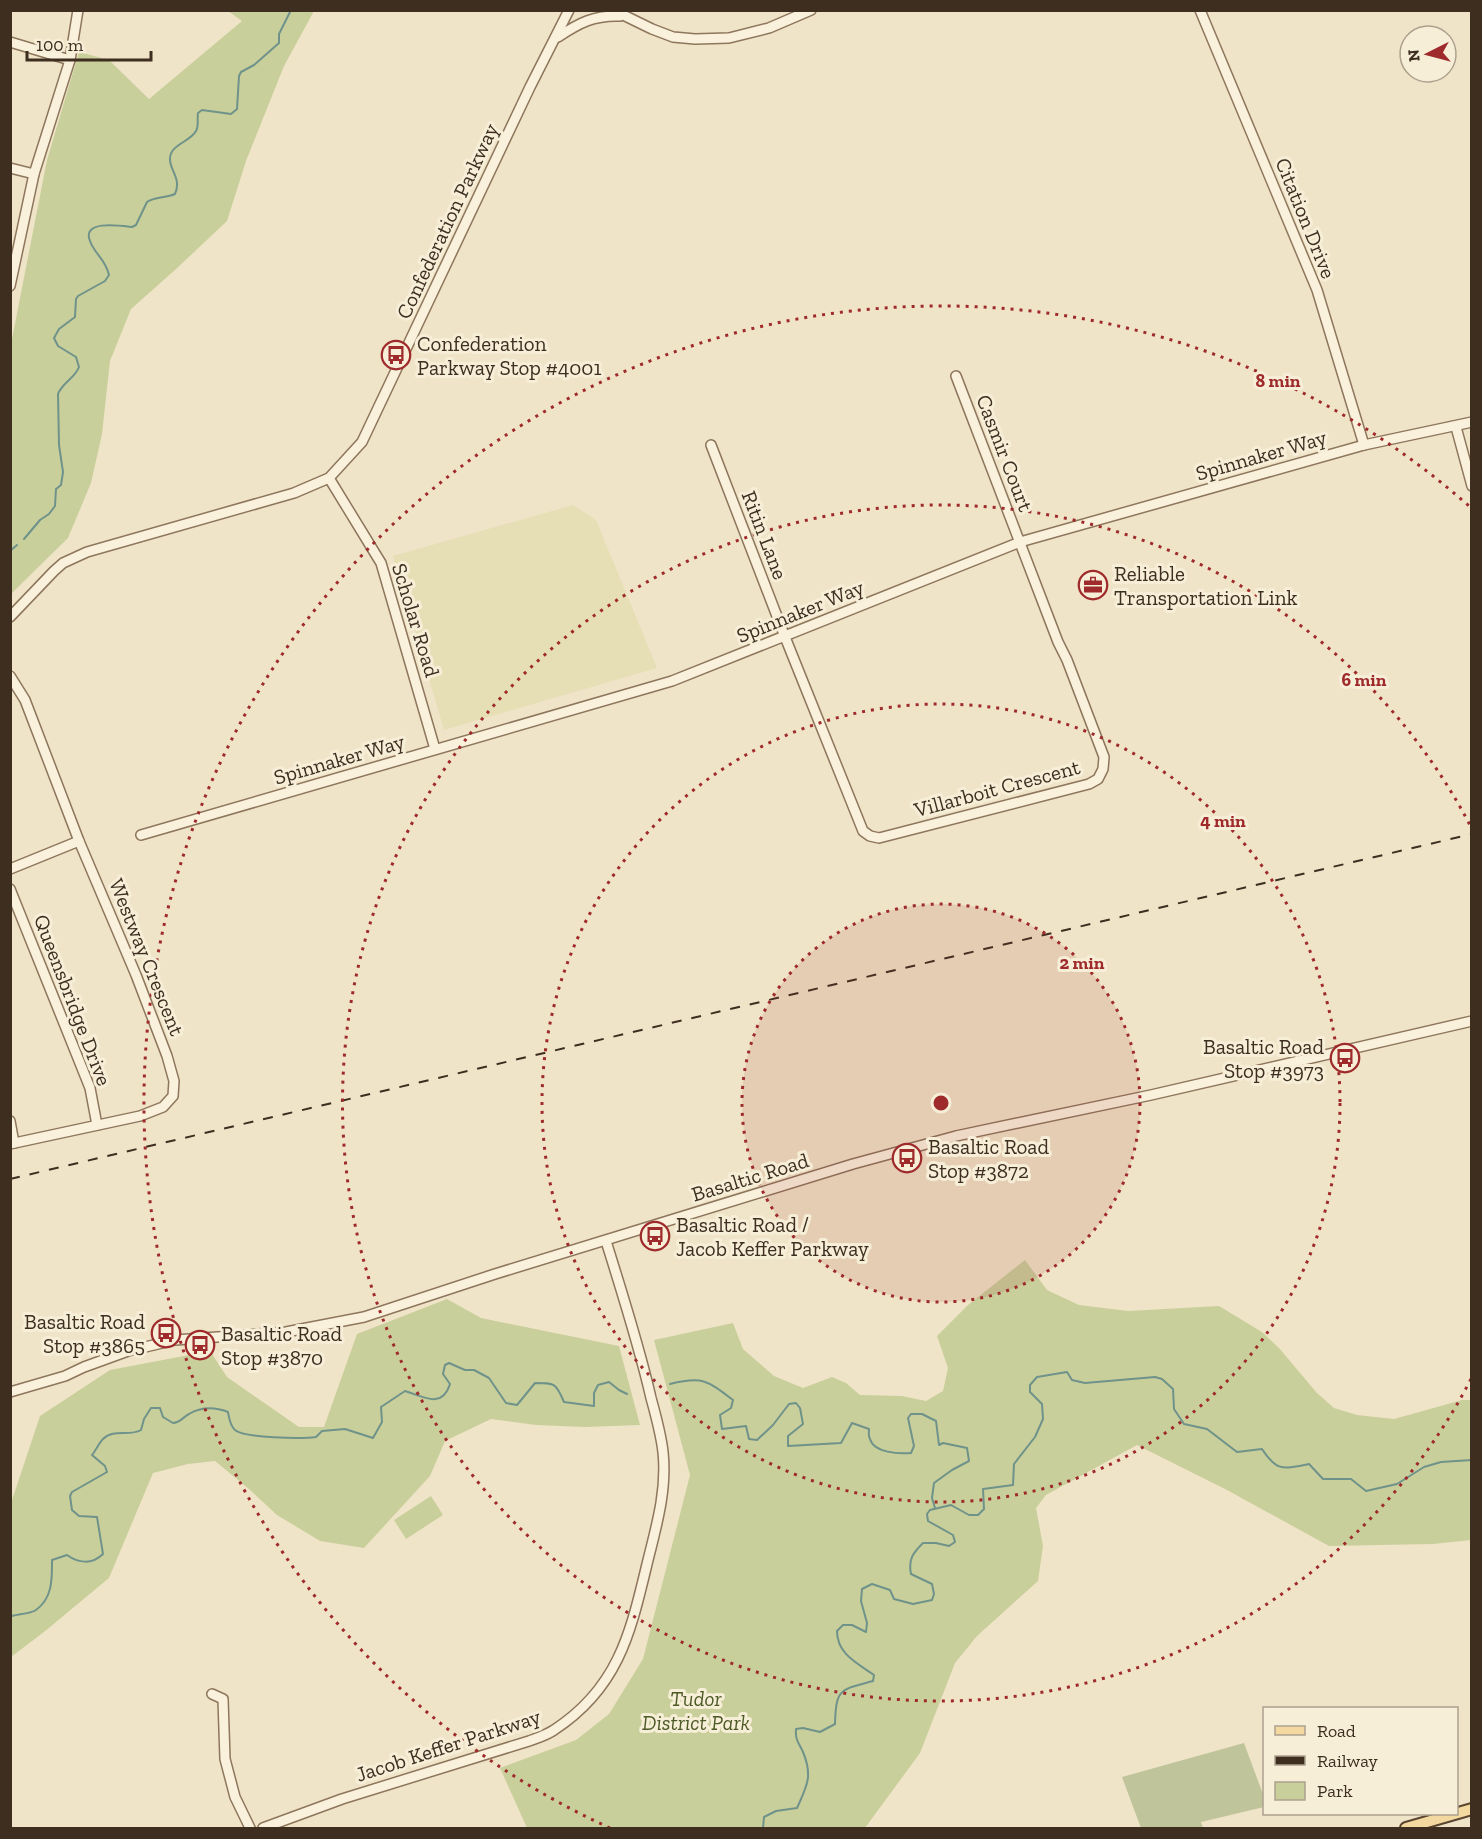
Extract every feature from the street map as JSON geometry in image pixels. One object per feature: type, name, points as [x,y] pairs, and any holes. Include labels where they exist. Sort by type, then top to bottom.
[{"type":"main road","points":[[1406,1828],[1451,1815]]},
{"type":"street","points":[[11,280],[34,174],[70,60],[78,10]]},
{"type":"street","name":"Confederation Parkway","points":[[10,616],[63,563],[87,552],[283,496],[329,478],[362,442],[526,95],[570,10]]},
{"type":"street","points":[[613,10],[673,37],[729,38],[769,28],[811,10]]},
{"type":"street","name":"Citation Drive","points":[[1200,10],[1317,290],[1364,445]]},
{"type":"street","points":[[556,38],[577,24],[604,15],[623,16]]},
{"type":"street","points":[[10,42],[70,60]]},
{"type":"street","points":[[10,168],[34,174]]},
{"type":"street","name":"Casmir Court","points":[[956,376],[1020,542]]},
{"type":"street","name":"Spinnaker Way","points":[[141,836],[672,681],[1020,542],[1364,445],[1472,422]]},
{"type":"street","points":[[1456,427],[1472,486]]},
{"type":"street","name":"Ritin Lane","points":[[711,445],[785,637]]},
{"type":"street","name":"Scholar Road","points":[[329,478],[381,563],[435,749]]},
{"type":"street","name":"Villarboit Crescent","points":[[785,637],[858,821],[863,831],[870,836],[879,838],[1089,784],[1098,779],[1103,769],[1104,757],[1020,542]]},
{"type":"street","name":"Westway Crescent","points":[[10,676],[25,700],[79,841],[136,975],[167,1056],[174,1081],[173,1096],[163,1107],[140,1116],[12,1144]]},
{"type":"street","points":[[10,869],[79,841]]},
{"type":"street","name":"Queensbridge Drive","points":[[10,889],[90,1088],[97,1125]]},
{"type":"street","name":"Basaltic Road","points":[[10,1392],[65,1376],[128,1351],[175,1340],[286,1332],[345,1322],[375,1314],[495,1274],[853,1164],[956,1136],[1151,1095],[1472,1021]]},
{"type":"street","points":[[10,1121],[12,1144]]},
{"type":"street","name":"Jacob Keffer Parkway","points":[[263,1828],[342,1799],[529,1741],[553,1730],[580,1709],[611,1673],[622,1653],[636,1612],[662,1506],[664,1469],[660,1436],[649,1388],[606,1241]]},
{"type":"street","points":[[212,1694],[223,1699],[225,1759],[235,1797],[250,1828]]},
{"type":"shaded area","points":[[573,505],[596,520],[657,668],[444,730],[393,556]]},
{"type":"green space","points":[[228,11],[314,11],[284,66],[246,161],[227,221],[131,309],[110,361],[102,434],[91,483],[68,538],[11,594],[11,344],[47,160],[79,52],[109,60],[149,99],[242,21]]},
{"type":"green space","name":"Tudor District Park","points":[[1025,1260],[1047,1290],[1079,1305],[1128,1311],[1219,1306],[1262,1332],[1279,1348],[1317,1393],[1334,1408],[1357,1415],[1394,1419],[1462,1400],[1471,1400],[1471,1540],[1433,1544],[1329,1546],[1227,1490],[1137,1445],[1046,1495],[1036,1508],[1043,1546],[1038,1581],[977,1636],[955,1663],[920,1753],[865,1828],[527,1828],[500,1768],[576,1740],[609,1714],[643,1659],[690,1475],[654,1340],[733,1323],[743,1349],[774,1376],[803,1388],[832,1377],[846,1383],[860,1395],[902,1396],[926,1401],[943,1391],[948,1368],[937,1336],[968,1305]]},
{"type":"green space","points":[[447,1299],[481,1318],[619,1346],[640,1425],[585,1427],[536,1425],[491,1419],[445,1441],[430,1476],[364,1548],[320,1541],[277,1515],[215,1461],[188,1464],[153,1473],[109,1578],[11,1657],[11,1503],[40,1416],[110,1370],[210,1351],[227,1377],[299,1427],[324,1427],[357,1334]]},
{"type":"green space","points":[[431,1496],[443,1515],[406,1539],[394,1520]]},
{"type":"green space","points":[[1244,1743],[1263,1794],[1263,1807],[1201,1822],[1203,1828],[1141,1828],[1122,1777]]},
{"type":"waterway","points":[[24,539],[55,506],[56,489],[61,485],[63,472],[59,445],[58,394],[79,367],[76,357],[58,346],[54,338],[59,329],[75,317],[78,296],[105,281],[109,275],[105,264],[92,246],[89,234],[92,229],[104,225],[132,227],[136,225],[147,202],[175,194],[177,183],[170,162],[171,153],[196,131],[198,113],[202,110],[231,114],[237,109],[241,72],[254,65],[279,43],[279,34],[291,10]]},
{"type":"waterway","points":[[10,551],[17,545]]},
{"type":"waterway","points":[[10,1615],[36,1610],[46,1600],[49,1594],[52,1560],[67,1555],[76,1560],[90,1561],[103,1554],[97,1517],[79,1516],[72,1510],[70,1496],[72,1492],[107,1472],[105,1466],[92,1455],[103,1439],[112,1434],[141,1430],[144,1419],[151,1408],[160,1408],[163,1417],[173,1423],[198,1410],[208,1408],[223,1410],[228,1412],[235,1430],[249,1435],[309,1438],[316,1437],[322,1431],[345,1429],[373,1438],[382,1422],[381,1407],[405,1391],[432,1399],[437,1399],[447,1392],[450,1384],[443,1374],[445,1365],[449,1363],[465,1370],[474,1370],[489,1378],[506,1403],[517,1405],[535,1383],[554,1385],[564,1402],[594,1406],[594,1393],[598,1385],[609,1382],[627,1394]]},
{"type":"waterway","points":[[763,1828],[764,1817],[776,1811],[797,1808],[806,1787],[808,1768],[797,1739],[796,1729],[803,1728],[820,1732],[835,1724],[837,1703],[842,1692],[853,1686],[873,1681],[874,1675],[844,1652],[840,1646],[837,1631],[843,1625],[852,1625],[866,1632],[867,1623],[861,1601],[862,1589],[872,1584],[890,1590],[894,1599],[913,1604],[932,1600],[934,1594],[932,1584],[911,1574],[912,1557],[923,1543],[949,1546],[955,1542],[953,1535],[928,1521],[927,1514],[930,1510],[951,1505],[969,1515],[978,1515],[984,1509],[983,1489],[1013,1485],[1014,1464],[1035,1437],[1043,1419],[1042,1404],[1030,1392],[1030,1385],[1037,1377],[1067,1372],[1072,1380],[1085,1383],[1155,1377],[1162,1379],[1173,1389],[1174,1409],[1184,1424],[1207,1429],[1237,1452],[1262,1449],[1272,1462],[1281,1467],[1309,1464],[1323,1479],[1351,1479],[1366,1491],[1397,1484],[1424,1467],[1441,1462],[1472,1460]]},
{"type":"waterway","points":[[670,1384],[697,1380],[717,1388],[733,1400],[731,1408],[720,1415],[722,1429],[746,1426],[749,1439],[757,1440],[773,1425],[789,1404],[796,1403],[800,1408],[803,1424],[788,1436],[788,1446],[841,1443],[852,1423],[869,1429],[869,1438],[876,1447],[894,1453],[911,1453],[914,1446],[908,1418],[911,1414],[922,1414],[936,1421],[939,1445],[943,1443],[967,1448],[969,1461],[934,1483],[932,1498],[935,1508]]},
{"type":"railway","points":[[10,1179],[1472,834]]},
{"type":"place","name":"Confederation Parkway Stop #4001","points":[[396,355]]},
{"type":"place","name":"Reliable Transportation Link","points":[[1093,585]]},
{"type":"place","name":"Basaltic Road Stop #3973","points":[[1345,1058]]},
{"type":"place","name":"Basaltic Road Stop #3872","points":[[907,1158]]},
{"type":"place","name":"Basaltic Road / Jacob Keffer Parkway","points":[[655,1236]]},
{"type":"place","name":"Basaltic Road Stop #3865","points":[[166,1333]]},
{"type":"place","name":"Basaltic Road Stop #3870","points":[[200,1345]]}]
